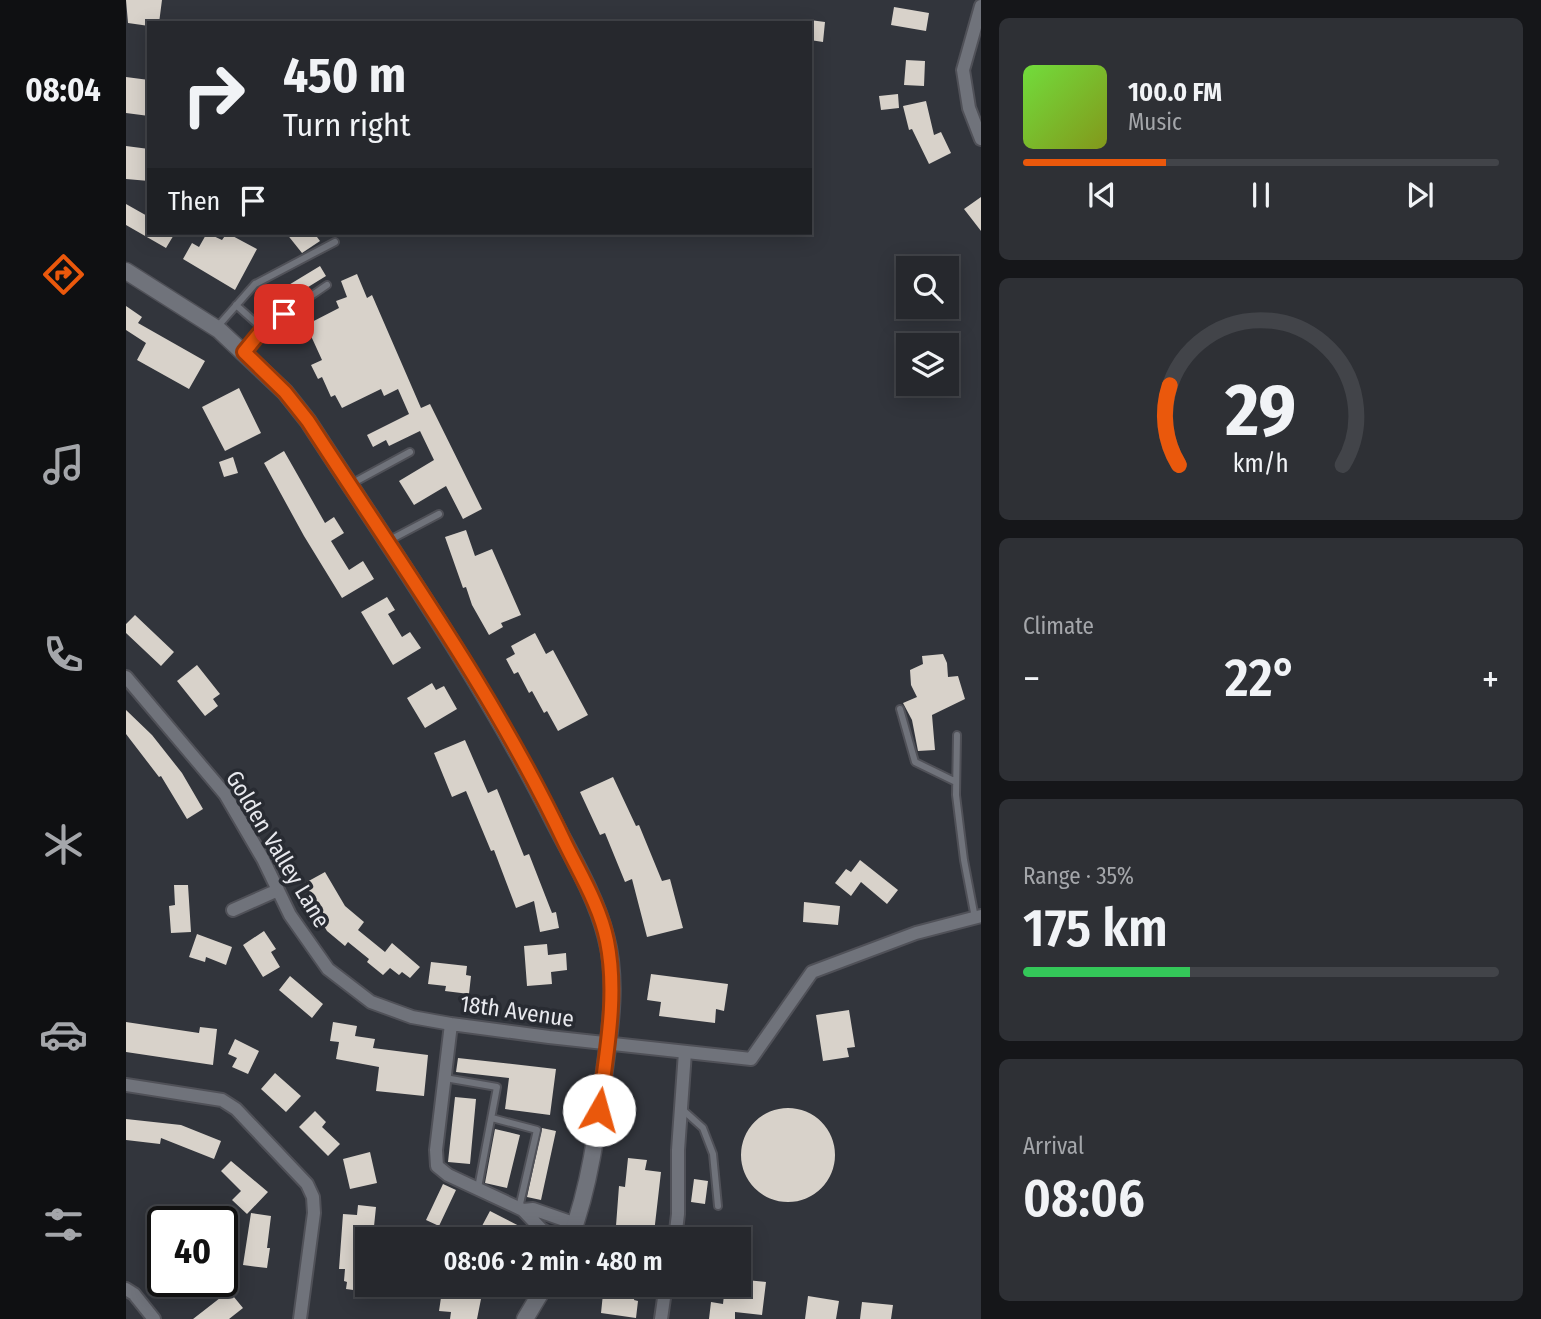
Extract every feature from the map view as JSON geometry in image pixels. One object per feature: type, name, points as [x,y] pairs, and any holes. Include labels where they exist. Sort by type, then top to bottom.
[{"type":"street","points":[[981,6],[963,70],[969,108],[981,139]]},
{"type":"street","points":[[126,271],[216,328],[285,392],[308,421],[468,668],[531,774],[598,912],[607,938],[611,965],[611,1022],[588,1181],[574,1227]]},
{"type":"street","name":"Golden Valley Lane","points":[[126,677],[225,794],[290,915],[328,969],[371,1002],[412,1017]]},
{"type":"street","points":[[233,910],[278,890]]},
{"type":"street","name":"18th Avenue","points":[[412,1017],[608,1044],[751,1059],[812,972],[916,933],[978,917]]},
{"type":"street","points":[[451,1024],[436,1150],[437,1166],[477,1190],[521,1209],[539,1227]]},
{"type":"street","points":[[676,1227],[685,1052]]},
{"type":"street","points":[[126,1085],[222,1100],[236,1109],[307,1184],[313,1197],[314,1213],[300,1319]]},
{"type":"street","points":[[521,1209],[533,1209],[566,1227]]},
{"type":"street","points":[[126,1289],[134,1294],[154,1319]]},
{"type":"street","points":[[528,1318],[539,1297]]},
{"type":"street","points":[[661,1319],[664,1297]]},
{"type":"lane","points":[[216,328],[255,284],[335,242]]},
{"type":"lane","points":[[244,352],[263,329],[327,285]]},
{"type":"lane","points":[[236,305],[263,329]]},
{"type":"lane","points":[[349,485],[410,452]]},
{"type":"lane","points":[[386,542],[439,514]]},
{"type":"lane","points":[[900,709],[915,762],[956,782]]},
{"type":"lane","points":[[957,735],[956,782],[964,860],[978,917]]},
{"type":"lane","points":[[445,1078],[497,1087],[477,1190]]},
{"type":"lane","points":[[681,1109],[703,1128],[713,1154],[718,1206]]},
{"type":"lane","points":[[492,1118],[537,1130],[521,1209]]},
{"type":"building","points":[[126,0],[162,0],[159,21],[147,21],[147,26],[128,23]]},
{"type":"building","points":[[894,7],[929,13],[926,31],[891,25]]},
{"type":"building","points":[[810,21],[825,22],[823,42],[812,40]]},
{"type":"building","points":[[906,60],[925,61],[924,86],[904,85]]},
{"type":"building","points":[[126,77],[147,80],[147,116],[126,113]]},
{"type":"building","points":[[898,94],[899,108],[881,110],[879,96]]},
{"type":"building","points":[[926,101],[934,135],[941,132],[951,153],[929,164],[912,129],[909,130],[903,106]]},
{"type":"building","points":[[126,146],[147,149],[147,181],[126,179]]},
{"type":"building","points":[[981,197],[981,231],[964,209]]},
{"type":"building","points":[[126,204],[147,216],[147,235],[174,235],[166,248],[126,225]]},
{"type":"building","points":[[206,235],[222,240],[226,235],[231,235],[257,249],[235,290],[183,259],[192,243],[199,247]]},
{"type":"building","points":[[288,235],[316,235],[320,241],[302,253]]},
{"type":"building","points":[[320,266],[326,276],[266,313],[259,303]]},
{"type":"building","points":[[357,274],[367,298],[372,295],[421,408],[430,404],[482,509],[463,519],[446,486],[414,505],[399,481],[434,460],[420,431],[389,446],[386,440],[373,447],[367,435],[409,414],[398,389],[384,396],[381,389],[342,408],[335,395],[331,397],[322,377],[318,379],[311,365],[322,360],[306,325],[339,308],[336,301],[347,297],[341,281]]},
{"type":"building","points":[[126,306],[142,317],[138,323],[205,361],[189,389],[137,360],[146,343],[126,330]]},
{"type":"building","points":[[239,388],[261,433],[225,451],[202,407]]},
{"type":"building","points":[[284,451],[325,523],[334,517],[344,533],[331,541],[349,570],[363,561],[374,579],[342,598],[264,463]]},
{"type":"building","points":[[233,457],[238,473],[224,477],[219,462]]},
{"type":"building","points":[[466,530],[475,556],[492,549],[521,615],[501,623],[503,627],[489,635],[472,605],[466,587],[463,588],[445,537]]},
{"type":"building","points":[[387,597],[395,610],[388,614],[402,637],[410,632],[421,648],[393,665],[361,612]]},
{"type":"building","points":[[135,615],[174,652],[161,666],[126,633],[126,624]]},
{"type":"building","points":[[535,633],[546,654],[553,650],[588,715],[558,731],[547,711],[544,713],[532,691],[529,693],[518,672],[514,674],[506,659],[515,654],[511,646]]},
{"type":"building","points":[[943,654],[948,677],[958,676],[965,699],[932,715],[935,750],[918,751],[912,720],[903,703],[917,697],[911,685],[910,670],[923,664],[922,656]]},
{"type":"building","points":[[197,665],[220,694],[213,699],[218,706],[205,716],[177,681]]},
{"type":"building","points":[[432,683],[436,690],[444,686],[457,709],[425,728],[407,698]]},
{"type":"building","points":[[126,710],[152,735],[182,773],[203,809],[187,819],[161,776],[159,777],[126,734]]},
{"type":"building","points":[[465,740],[488,793],[497,789],[524,856],[529,854],[552,913],[556,912],[559,928],[540,932],[534,901],[516,908],[494,850],[491,851],[466,791],[452,797],[434,753]]},
{"type":"building","points":[[613,777],[636,826],[639,825],[662,881],[670,879],[683,928],[647,937],[632,879],[625,882],[605,833],[600,835],[580,792]]},
{"type":"building","points":[[860,860],[898,890],[887,904],[861,882],[851,896],[835,883],[846,869],[851,872]]},
{"type":"building","points":[[325,872],[345,906],[364,922],[358,930],[385,952],[392,943],[420,967],[410,978],[402,972],[399,975],[390,968],[383,975],[348,942],[345,946],[327,931],[310,902],[314,900],[305,883]]},
{"type":"building","points":[[174,885],[188,885],[191,932],[171,933],[169,906],[175,905]]},
{"type":"building","points":[[804,902],[840,906],[838,925],[803,922]]},
{"type":"building","points":[[264,931],[276,949],[271,952],[280,967],[263,977],[243,945]]},
{"type":"building","points":[[197,934],[232,947],[226,965],[206,957],[205,962],[189,957]]},
{"type":"building","points":[[547,944],[548,955],[566,953],[567,970],[551,972],[552,984],[527,986],[524,946]]},
{"type":"building","points":[[431,962],[467,966],[466,975],[471,976],[469,994],[445,991],[446,986],[428,984]]},
{"type":"building","points":[[651,974],[728,984],[724,1011],[716,1009],[715,1023],[659,1016],[661,1002],[647,1000]]},
{"type":"building","points":[[290,976],[323,1004],[312,1018],[279,990]]},
{"type":"building","points":[[849,1010],[855,1047],[847,1048],[849,1057],[823,1061],[816,1015]]},
{"type":"building","points":[[126,1022],[199,1033],[200,1027],[217,1029],[213,1065],[126,1052]]},
{"type":"building","points":[[333,1022],[357,1026],[355,1036],[375,1039],[373,1048],[428,1055],[424,1096],[376,1091],[379,1067],[336,1059],[339,1042],[330,1041]]},
{"type":"building","points":[[235,1039],[259,1051],[248,1074],[232,1067],[237,1058],[228,1054]]},
{"type":"building","points":[[458,1058],[556,1069],[550,1115],[505,1109],[509,1078],[456,1072]]},
{"type":"building","points":[[275,1073],[301,1096],[286,1112],[261,1089]]},
{"type":"building","points":[[455,1097],[476,1099],[470,1164],[448,1162]]},
{"type":"building","points":[[788,1108],[806,1111],[821,1122],[832,1137],[835,1155],[832,1173],[821,1188],[806,1199],[788,1202],[770,1199],[755,1188],[744,1173],[741,1155],[744,1137],[755,1122],[770,1111]]},
{"type":"building","points":[[315,1111],[326,1122],[322,1127],[340,1144],[328,1156],[299,1127]]},
{"type":"building","points":[[126,1119],[181,1125],[221,1141],[214,1159],[161,1138],[160,1144],[126,1140]]},
{"type":"building","points":[[542,1128],[556,1131],[541,1200],[527,1197]]},
{"type":"building","points":[[495,1129],[520,1135],[507,1188],[485,1183]]},
{"type":"building","points":[[370,1152],[377,1183],[350,1189],[343,1159]]},
{"type":"building","points":[[628,1158],[647,1160],[645,1170],[661,1172],[655,1227],[616,1227],[619,1186],[625,1187]]},
{"type":"building","points":[[231,1161],[268,1192],[247,1214],[232,1200],[241,1191],[221,1171]]},
{"type":"building","points":[[694,1179],[708,1181],[705,1204],[691,1202]]},
{"type":"building","points":[[443,1184],[456,1190],[439,1226],[426,1220]]},
{"type":"building","points":[[358,1205],[376,1207],[374,1227],[355,1227],[355,1290],[346,1289],[345,1269],[339,1269],[343,1214],[357,1215]]},
{"type":"building","points":[[490,1211],[521,1227],[481,1227]]},
{"type":"building","points":[[251,1213],[271,1216],[267,1268],[243,1265]]},
{"type":"building","points":[[751,1280],[766,1282],[762,1315],[735,1312],[735,1319],[709,1319],[711,1302],[723,1304],[724,1297],[751,1297]]},
{"type":"building","points":[[808,1296],[839,1301],[836,1319],[805,1319]]},
{"type":"building","points":[[221,1297],[234,1297],[243,1308],[229,1319],[193,1319]]},
{"type":"building","points":[[441,1297],[481,1297],[477,1319],[450,1319],[451,1312],[439,1311]]},
{"type":"building","points":[[603,1297],[635,1297],[634,1300],[638,1301],[636,1318],[601,1313]]},
{"type":"building","points":[[862,1302],[893,1305],[891,1319],[860,1319]]},
{"type":"route","points":[[284,314],[263,329],[244,352],[285,392],[308,421],[468,668],[531,774],[598,912],[607,938],[611,965],[611,1022],[599,1110]]}]
